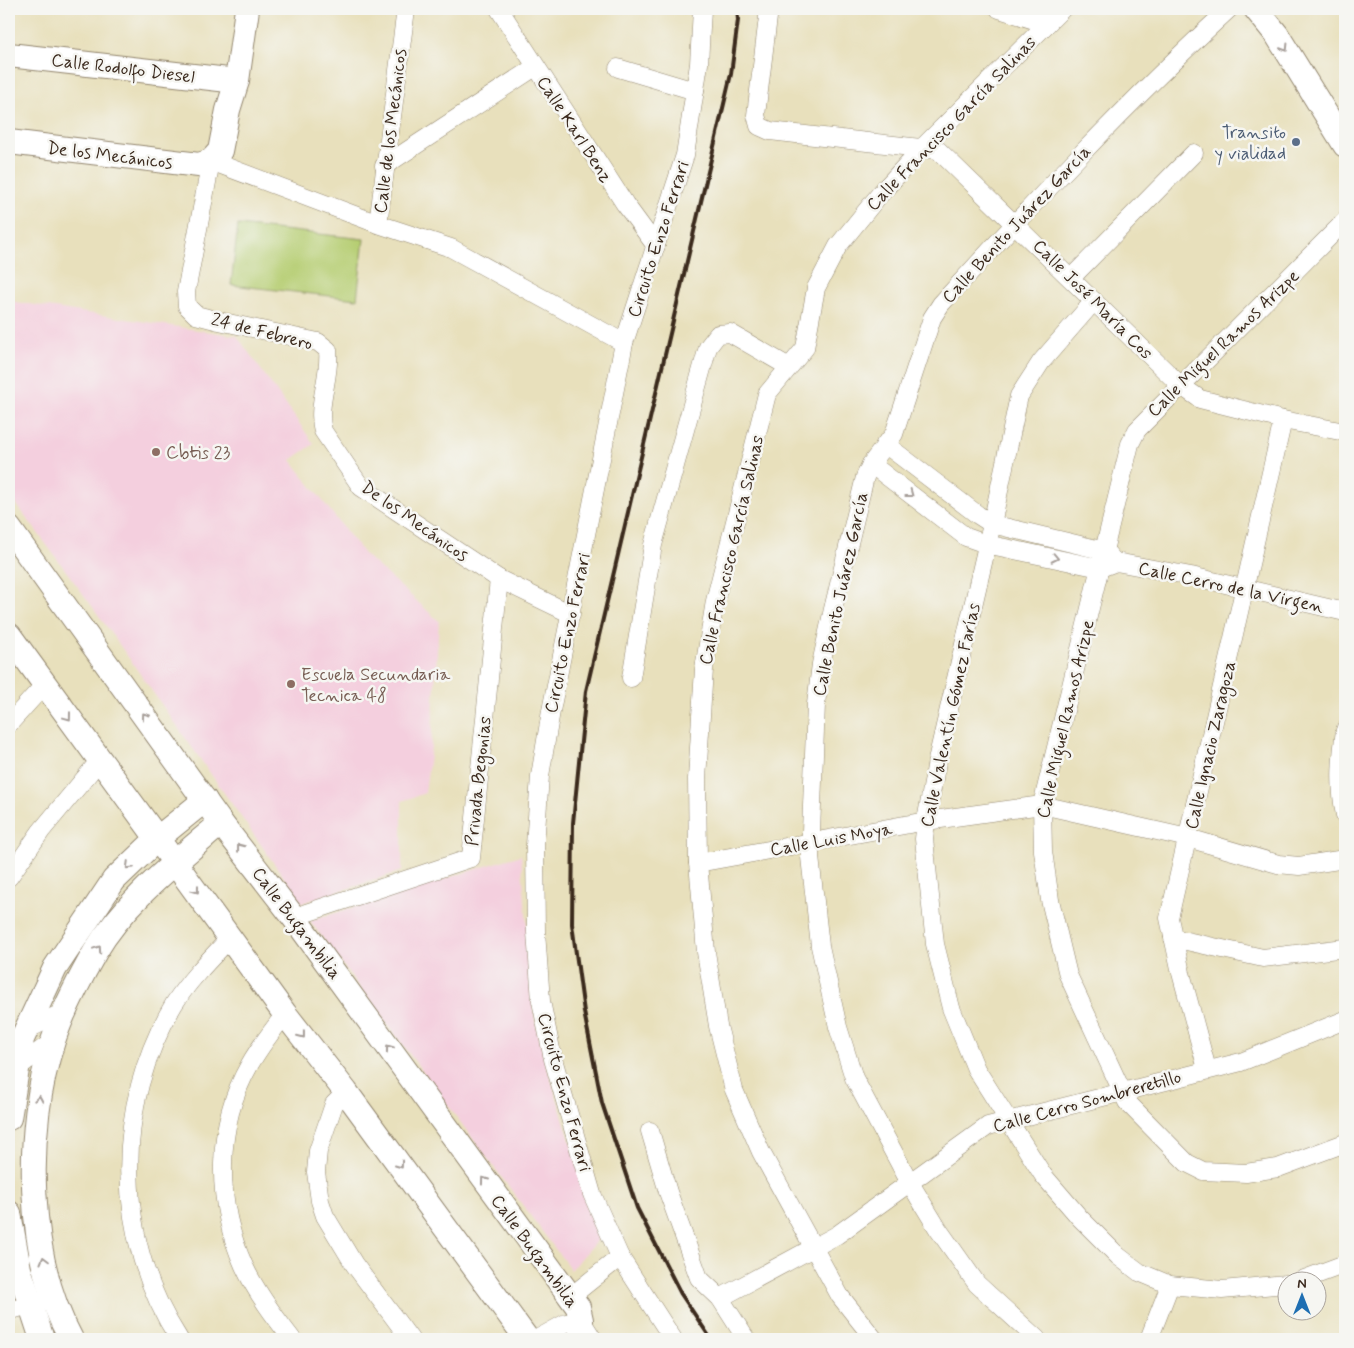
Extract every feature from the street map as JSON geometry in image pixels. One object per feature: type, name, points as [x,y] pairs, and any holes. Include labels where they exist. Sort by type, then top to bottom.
[{"type":"street","points":[[212,161],[220,151],[228,110],[232,9]]},
{"type":"street","points":[[230,81],[247,9]]},
{"type":"street","name":"Calle de los Mecánicos","points":[[212,161],[378,224],[384,166],[406,9]]},
{"type":"street","name":"Calle Karl Benz","points":[[498,9],[625,204],[656,246]]},
{"type":"street","name":"Circuito Enzo Ferrari","points":[[673,1339],[620,1257],[592,1194],[553,1059],[541,1001],[536,932],[535,845],[540,776],[550,711],[624,343],[685,155],[699,64],[702,9]]},
{"type":"street","name":"Calle José María Cos","points":[[769,9],[756,115],[759,126],[770,131],[938,150],[1180,385],[1200,399],[1283,420],[1345,432]]},
{"type":"street","points":[[999,9],[1046,24]]},
{"type":"street","name":"Calle Francisco García Salinas","points":[[874,1339],[840,1296],[812,1250],[761,1152],[734,1090],[718,1026],[706,952],[698,863],[697,779],[701,694],[716,602],[767,394],[805,348],[816,288],[838,246],[880,194],[922,148],[1062,9]]},
{"type":"street","name":"Calle Benito Juárez García","points":[[1037,1339],[978,1284],[938,1229],[910,1183],[854,1078],[838,1028],[820,946],[810,856],[816,704],[821,664],[865,477],[871,464],[894,434],[932,318],[942,304],[1015,223],[1169,64],[1229,9]]},
{"type":"street","points":[[1256,9],[1277,35],[1345,145]]},
{"type":"street","name":"Calle Rodolfo Diesel","points":[[9,55],[230,81]]},
{"type":"street","points":[[384,166],[535,67]]},
{"type":"street","points":[[618,68],[695,91]]},
{"type":"street","name":"De los Mecánicos","points":[[9,142],[199,165],[212,161]]},
{"type":"street","points":[[1071,278],[1194,153]]},
{"type":"street","name":"24 de Febrero","points":[[212,161],[186,292],[187,306],[196,314],[318,342],[328,350]]},
{"type":"street","name":"Calle Miguel Ramos Arizpe","points":[[1345,221],[1243,325],[1143,421],[1130,444],[1107,560],[1042,805],[1043,851],[1050,900],[1068,975],[1127,1102],[1164,1142],[1187,1163],[1202,1171],[1246,1173],[1278,1168],[1345,1143]]},
{"type":"street","points":[[378,224],[451,248],[624,343]]},
{"type":"street","name":"Calle Valentín Gómez Farías","points":[[1094,301],[1041,362],[1018,396],[992,524],[938,756],[926,821],[924,839],[935,944],[951,1008],[976,1069],[1043,1175],[1080,1218],[1118,1256],[1139,1272],[1170,1286],[1222,1290],[1276,1285]]},
{"type":"street","points":[[631,678],[653,545],[708,347],[718,334],[730,333],[789,368]]},
{"type":"street","name":"De los Mecánicos","points":[[328,350],[329,362],[320,421],[332,448],[361,487],[499,579],[571,614]]},
{"type":"street","name":"Calle Ignacio Zaragoza","points":[[1207,1069],[1169,918],[1283,420]]},
{"type":"street","points":[[885,444],[992,524],[1107,560]]},
{"type":"street","points":[[871,464],[966,537],[986,544],[1107,560]]},
{"type":"street","name":"Calle Bugambilia","points":[[9,528],[221,823],[295,919],[569,1298],[578,1307],[585,1333]]},
{"type":"street","name":"Calle Cerro de la Virgen","points":[[1107,560],[1246,588],[1345,612]]},
{"type":"street","name":"Privada Begonias","points":[[295,919],[306,913],[471,858],[499,579]]},
{"type":"street","points":[[9,635],[285,1014],[346,1092],[527,1339]]},
{"type":"street","points":[[9,724],[44,685]]},
{"type":"street","points":[[1345,730],[1342,798],[1345,815]]},
{"type":"street","points":[[9,877],[41,831],[100,760]]},
{"type":"street","points":[[17,1037],[55,968],[114,880],[158,838],[205,800]]},
{"type":"street","name":"Calle Luis Moya","points":[[698,863],[926,821],[1042,805],[1188,838],[1278,864],[1299,866],[1345,859]]},
{"type":"street","points":[[71,1339],[54,1297],[39,1244],[34,1173],[38,1101],[53,1041],[96,951],[127,911],[175,862],[221,823]]},
{"type":"street","points":[[180,1339],[148,1277],[136,1236],[129,1176],[132,1119],[139,1086],[151,1052],[167,1017],[183,991],[230,937]]},
{"type":"street","points":[[1173,938],[1263,958],[1345,948]]},
{"type":"street","points":[[17,1037],[66,1011]]},
{"type":"street","points":[[285,1014],[254,1057],[236,1094],[225,1139],[223,1184],[231,1231],[245,1267],[259,1292],[292,1339]]},
{"type":"street","name":"Calle Cerro Sombreretillo","points":[[720,1298],[812,1250],[910,1183],[988,1126],[1123,1090],[1241,1062],[1345,1020]]},
{"type":"street","points":[[9,1118],[13,1071],[22,1039],[17,1037]]},
{"type":"street","points":[[13,1071],[53,1041]]},
{"type":"street","points":[[346,1092],[334,1104],[318,1151],[316,1172],[320,1201],[325,1216],[354,1264],[410,1339]]},
{"type":"street","points":[[650,1131],[687,1249],[699,1278],[720,1298],[746,1339]]},
{"type":"street","points":[[9,1213],[18,1269],[19,1307],[42,1339]]},
{"type":"street","points":[[569,1298],[620,1257]]},
{"type":"street","points":[[1326,1271],[1345,1264]]},
{"type":"street","points":[[1149,1339],[1170,1286]]},
{"type":"street","points":[[19,1307],[54,1297]]},
{"type":"street","points":[[537,1339],[566,1323],[585,1333]]},
{"type":"shaded area","points":[[9,301],[237,336],[314,444],[291,460],[364,554],[439,621],[431,747],[425,793],[402,801],[402,871],[302,903],[92,606],[9,494]]},
{"type":"shaded area","points":[[521,855],[535,1020],[550,1076],[600,1237],[571,1270],[310,921]]},
{"type":"green space","points":[[238,225],[364,239],[357,299],[231,285]]},
{"type":"railway","points":[[711,1339],[681,1294],[637,1208],[602,1103],[584,1012],[572,924],[573,823],[586,691],[731,74],[738,20],[737,9]]},
{"type":"place","name":"Transito y vialidad","points":[[1296,142]]},
{"type":"place","name":"Cbtis 23","points":[[156,452]]},
{"type":"place","name":"Escuela Secundaria Tecnica 48","points":[[291,684]]}]
